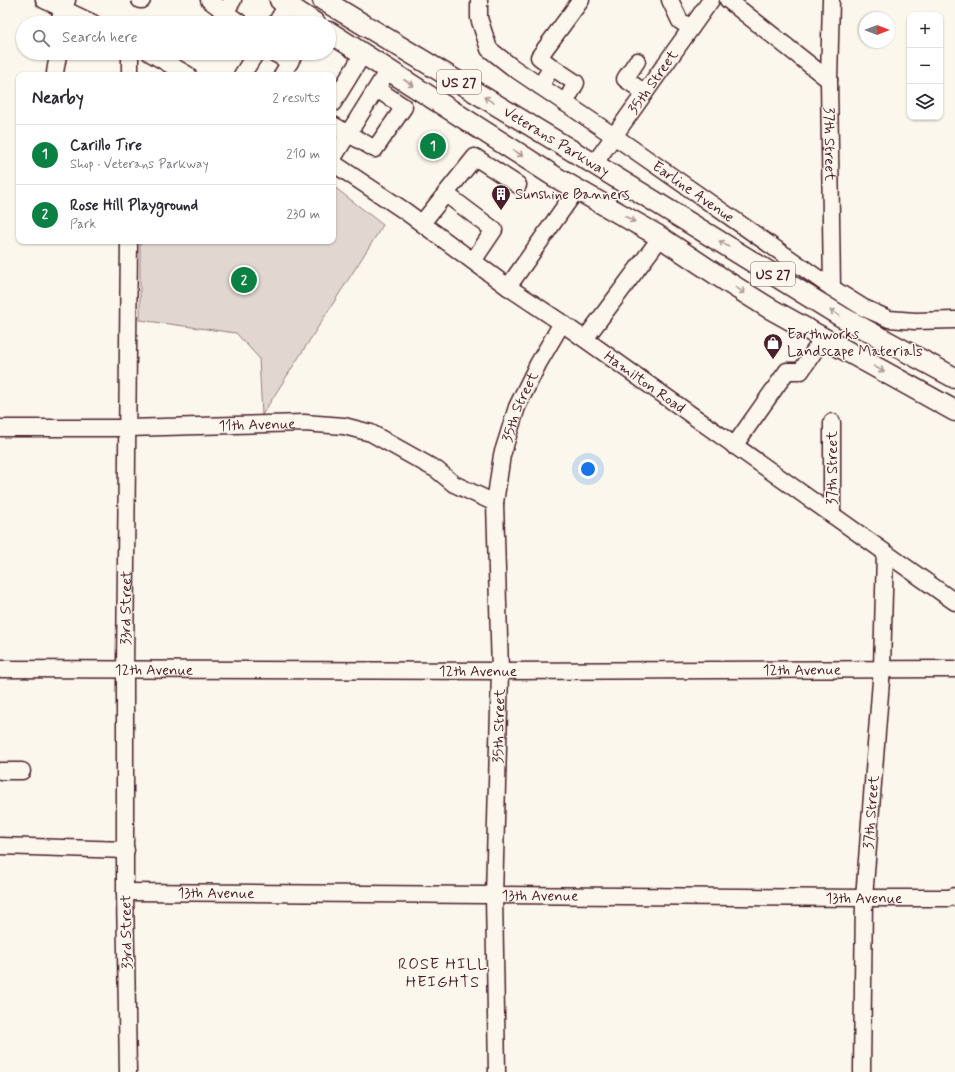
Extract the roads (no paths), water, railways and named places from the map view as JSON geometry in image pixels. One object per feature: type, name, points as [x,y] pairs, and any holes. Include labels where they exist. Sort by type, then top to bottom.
[{"type":"main road","name":"Veterans Parkway","points":[[323,0],[594,164],[842,317],[955,378]]},
{"type":"main road","points":[[345,0],[348,10],[362,24]]},
{"type":"main road","name":"Veterans Parkway","points":[[336,37],[557,178],[661,237],[729,283],[823,338],[955,411]]},
{"type":"street","points":[[44,0],[77,16]]},
{"type":"street","points":[[209,0],[225,12]]},
{"type":"street","name":"Earline Avenue","points":[[480,0],[479,18],[489,48],[512,67],[832,288],[864,308],[889,319],[915,321],[955,320]]},
{"type":"street","points":[[564,102],[576,83],[539,57],[580,0]]},
{"type":"street","points":[[670,0],[680,21],[691,28]]},
{"type":"street","name":"35th Street","points":[[594,164],[712,0]]},
{"type":"street","points":[[728,0],[829,80]]},
{"type":"street","name":"37th Street","points":[[831,0],[829,80],[832,288]]},
{"type":"street","points":[[336,98],[363,54]]},
{"type":"street","points":[[54,72],[57,60]]},
{"type":"street","points":[[130,60],[130,72]]},
{"type":"street","points":[[162,60],[183,72]]},
{"type":"street","points":[[245,72],[252,60]]},
{"type":"street","points":[[637,61],[624,79],[645,93]]},
{"type":"street","points":[[540,86],[552,67]]},
{"type":"street","points":[[336,153],[388,70]]},
{"type":"street","points":[[336,127],[375,149],[404,107],[376,89]]},
{"type":"street","points":[[422,223],[475,158],[518,185]]},
{"type":"street","name":"Hamilton Road","points":[[336,165],[405,210],[508,287],[562,323],[955,602]]},
{"type":"street","points":[[508,287],[577,189]]},
{"type":"street","points":[[446,194],[494,230],[473,261]]},
{"type":"street","points":[[585,340],[661,237]]},
{"type":"street","name":"33rd Street","points":[[128,1072],[125,892],[125,670],[129,244]]},
{"type":"street","name":"35th Street","points":[[497,1072],[494,896],[500,671],[495,503],[502,455],[517,407],[538,364],[562,323]]},
{"type":"street","points":[[734,446],[787,371],[801,371],[823,338]]},
{"type":"street","name":"37th Street","points":[[832,422],[832,516]]},
{"type":"street","name":"11th Avenue","points":[[0,428],[128,428],[304,423],[344,426],[371,433],[437,470],[454,484],[495,503]]},
{"type":"street","name":"37th Street","points":[[862,1072],[864,898],[882,668],[885,553]]},
{"type":"street","name":"12th Avenue","points":[[0,669],[500,671],[882,668],[955,669]]},
{"type":"street","points":[[0,771],[22,771]]},
{"type":"street","points":[[0,846],[126,850]]},
{"type":"street","name":"13th Avenue","points":[[125,892],[864,898],[949,898],[955,896]]},
{"type":"place","name":"Carillo Tire","points":[[433,146]]},
{"type":"place","name":"Sunshine Banners","points":[[501,211]]},
{"type":"place","name":"Rose Hill Playground","points":[[244,280]]},
{"type":"place","name":"Earthworks Landscape Materials","points":[[773,360]]},
{"type":"district","name":"ROSE HILL HEIGHTS","points":[[443,972]]}]
